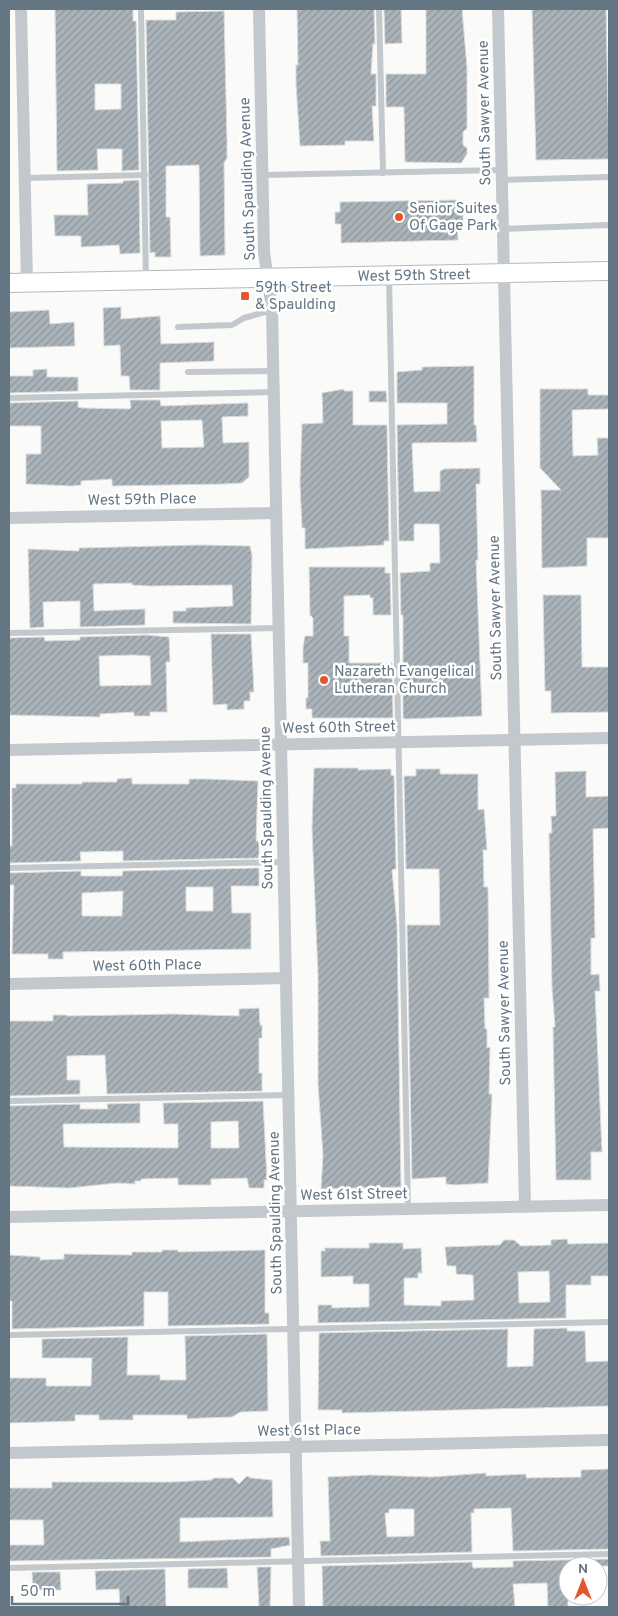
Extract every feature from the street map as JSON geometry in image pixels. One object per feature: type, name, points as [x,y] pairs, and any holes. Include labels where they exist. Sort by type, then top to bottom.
[{"type":"street","points":[[21,9],[27,283]]},
{"type":"street","name":"South Spaulding Avenue","points":[[259,9],[264,252],[272,310],[299,1607]]},
{"type":"street","name":"South Sawyer Avenue","points":[[498,9],[525,1207]]},
{"type":"street","name":"West 59th Street","points":[[9,283],[609,271]]},
{"type":"street","name":"West 59th Place","points":[[9,518],[276,514]]},
{"type":"street","name":"West 60th Street","points":[[9,750],[609,738]]},
{"type":"street","name":"West 60th Place","points":[[9,984],[286,978]]},
{"type":"street","name":"West 61st Street","points":[[9,1217],[609,1205]]},
{"type":"street","name":"West 61st Place","points":[[9,1453],[609,1440]]},
{"type":"lane","points":[[141,9],[146,280]]},
{"type":"lane","points":[[379,9],[383,172]]},
{"type":"lane","points":[[263,175],[383,172],[609,177]]},
{"type":"lane","points":[[25,178],[145,175]]},
{"type":"lane","points":[[502,228],[609,225]]},
{"type":"lane","points":[[389,275],[408,1209]]},
{"type":"lane","points":[[178,327],[232,326],[244,318],[272,310]]},
{"type":"lane","points":[[188,372],[273,371]]},
{"type":"lane","points":[[9,398],[274,392]]},
{"type":"lane","points":[[9,634],[279,628]]},
{"type":"lane","points":[[9,868],[284,862]]},
{"type":"lane","points":[[9,1101],[288,1095]]},
{"type":"lane","points":[[9,1335],[609,1322]]},
{"type":"lane","points":[[9,1568],[609,1554]]},
{"type":"building","points":[[55,9],[133,9],[133,21],[136,21],[139,170],[122,171],[122,149],[97,149],[98,170],[57,171]],"holes":[[[95,84],[121,84],[121,109],[95,110]]]},
{"type":"building","points":[[297,9],[374,9],[375,44],[373,44],[371,74],[376,74],[376,106],[372,106],[374,141],[345,141],[345,145],[300,146],[296,84],[296,65],[298,65]]},
{"type":"building","points":[[384,9],[401,9],[402,43],[385,44]]},
{"type":"building","points":[[426,9],[462,9],[467,68],[467,128],[463,132],[463,145],[467,148],[467,154],[461,163],[405,162],[404,107],[386,107],[386,74],[426,74]]},
{"type":"building","points":[[532,9],[606,9],[609,159],[536,160]]},
{"type":"building","points":[[224,11],[227,142],[227,158],[224,163],[225,255],[200,256],[199,165],[166,166],[166,217],[170,217],[171,257],[155,257],[155,252],[150,253],[146,20],[176,20],[176,12]]},
{"type":"building","points":[[139,180],[140,253],[120,254],[119,245],[81,247],[81,236],[55,236],[54,215],[88,215],[87,184],[123,183],[123,181]]},
{"type":"building","name":"Senior Suites Of Gage Park","points":[[457,200],[457,210],[463,209],[463,222],[457,222],[458,240],[341,243],[341,224],[335,224],[335,212],[340,212],[340,202]]},
{"type":"building","points":[[121,307],[121,319],[160,316],[161,344],[214,342],[214,361],[160,363],[160,390],[130,390],[129,376],[121,376],[120,345],[104,346],[103,308]]},
{"type":"building","points":[[49,310],[50,324],[74,322],[75,346],[9,348],[9,312]]},
{"type":"building","points":[[474,366],[474,425],[476,425],[477,442],[412,443],[414,492],[440,491],[440,471],[444,469],[480,468],[480,484],[476,484],[478,560],[476,560],[482,716],[405,719],[403,718],[403,615],[401,615],[400,573],[430,571],[430,563],[440,563],[439,524],[414,524],[414,541],[399,541],[397,425],[447,424],[447,403],[397,403],[397,372],[422,370],[422,367]]},
{"type":"building","points":[[47,369],[47,377],[78,377],[78,391],[9,393],[9,376],[33,376],[33,370]]},
{"type":"building","points":[[344,389],[344,391],[353,391],[353,425],[387,425],[389,541],[384,541],[384,545],[305,549],[305,528],[302,528],[300,483],[302,424],[323,423],[322,393]]},
{"type":"building","points":[[540,389],[588,389],[588,395],[609,395],[609,409],[572,410],[573,456],[598,455],[597,438],[609,438],[609,538],[587,538],[587,566],[542,568],[541,490],[561,490],[540,468]]},
{"type":"building","points":[[369,391],[386,391],[387,402],[369,402]]},
{"type":"building","points":[[130,400],[160,400],[161,406],[248,403],[248,416],[222,417],[223,443],[249,442],[249,477],[242,483],[223,484],[112,486],[112,479],[81,481],[81,485],[72,486],[26,484],[26,454],[41,454],[41,426],[9,426],[9,403],[78,401],[78,407],[83,408],[131,408]],"holes":[[[202,420],[204,447],[162,448],[161,421]]]},
{"type":"building","points":[[200,545],[250,546],[252,555],[251,624],[173,623],[173,611],[186,611],[186,608],[233,606],[232,585],[149,586],[132,585],[132,583],[93,584],[94,611],[145,609],[145,625],[80,627],[80,601],[43,602],[44,627],[30,628],[28,549],[79,551],[79,548]]},
{"type":"building","points":[[309,567],[385,567],[385,573],[390,573],[391,615],[373,615],[373,598],[370,598],[370,595],[344,596],[344,636],[349,636],[349,663],[392,663],[393,718],[312,718],[312,709],[306,709],[306,698],[308,698],[308,663],[303,663],[303,647],[305,636],[313,636],[313,618],[310,615]]},
{"type":"building","points":[[543,595],[581,595],[582,667],[609,667],[609,712],[551,713],[551,691],[545,691]]},
{"type":"building","points":[[211,634],[251,634],[254,692],[250,692],[250,701],[244,701],[244,709],[227,710],[227,704],[213,705]]},
{"type":"building","points":[[146,635],[169,637],[170,662],[166,662],[167,712],[150,712],[150,716],[134,716],[134,712],[100,714],[100,717],[9,715],[9,638],[44,637],[45,641],[80,640],[80,637]],"holes":[[[99,656],[150,656],[151,685],[100,686]]]},
{"type":"building","points":[[314,768],[391,769],[391,775],[394,776],[396,869],[392,870],[397,925],[401,1187],[321,1189],[323,1155],[318,1084],[318,975],[312,828]]},
{"type":"building","points":[[416,769],[440,769],[440,774],[478,774],[478,810],[484,809],[487,850],[483,850],[484,887],[488,887],[489,998],[484,998],[487,1048],[490,1047],[489,1094],[492,1094],[488,1183],[446,1184],[446,1177],[412,1179],[407,925],[440,925],[439,869],[406,869],[404,776],[416,776]]},
{"type":"building","points":[[586,771],[586,797],[609,796],[609,828],[593,829],[595,938],[591,938],[591,975],[599,974],[600,991],[595,991],[602,1152],[591,1152],[591,1180],[556,1180],[553,1027],[555,1027],[552,987],[549,833],[552,833],[551,816],[556,816],[555,772]]},
{"type":"building","points":[[132,778],[132,784],[189,784],[189,779],[258,781],[256,841],[259,841],[259,858],[123,861],[123,851],[80,852],[81,861],[9,863],[9,846],[12,846],[12,788],[16,788],[16,784],[82,784],[82,782],[117,782],[117,779]]},
{"type":"building","points":[[259,868],[259,886],[231,886],[232,913],[251,913],[251,949],[63,952],[63,959],[48,959],[48,954],[12,954],[14,885],[9,885],[9,873],[81,871],[81,876],[122,876],[123,871]],"holes":[[[186,887],[213,887],[213,911],[186,911]],[[123,891],[122,916],[82,916],[82,893]]]},
{"type":"building","points":[[259,1008],[260,1025],[262,1025],[262,1038],[259,1038],[259,1073],[262,1073],[262,1091],[107,1094],[105,1055],[67,1056],[67,1080],[80,1080],[80,1094],[9,1096],[9,1021],[53,1021],[53,1015],[174,1014],[239,1016],[239,1009]]},
{"type":"building","points":[[263,1101],[267,1180],[264,1180],[264,1188],[249,1188],[247,1178],[211,1179],[211,1185],[178,1185],[178,1178],[141,1179],[141,1181],[135,1181],[135,1184],[117,1183],[69,1188],[9,1186],[9,1106],[80,1104],[80,1109],[108,1109],[107,1104],[140,1103],[140,1123],[63,1124],[64,1147],[178,1148],[178,1124],[164,1124],[163,1103]],"holes":[[[238,1121],[239,1148],[211,1148],[211,1122]]]},
{"type":"building","points":[[567,1239],[568,1244],[609,1243],[609,1276],[591,1276],[591,1285],[566,1285],[566,1318],[318,1323],[318,1305],[332,1305],[332,1308],[369,1307],[369,1284],[353,1284],[353,1276],[321,1277],[321,1251],[325,1251],[325,1248],[369,1248],[369,1243],[403,1243],[403,1249],[421,1248],[422,1273],[418,1273],[418,1278],[404,1278],[404,1305],[441,1306],[441,1301],[474,1300],[473,1275],[456,1274],[456,1266],[447,1266],[445,1247],[500,1245],[504,1240],[514,1240],[521,1246],[551,1245],[551,1240]],"holes":[[[549,1271],[550,1302],[519,1303],[518,1272]]]},
{"type":"building","points":[[162,1250],[178,1250],[178,1252],[265,1250],[265,1313],[269,1313],[269,1324],[168,1326],[168,1292],[144,1292],[144,1326],[12,1329],[12,1301],[9,1301],[9,1255],[40,1257],[40,1260],[64,1259],[64,1254],[132,1255],[132,1252],[162,1252]]},
{"type":"building","points":[[567,1328],[567,1331],[585,1331],[586,1362],[609,1361],[609,1406],[342,1413],[342,1410],[318,1410],[319,1333],[508,1329],[507,1367],[533,1366],[534,1329]]},
{"type":"building","points":[[267,1334],[268,1411],[240,1412],[232,1417],[187,1419],[187,1415],[133,1415],[133,1420],[99,1420],[99,1415],[75,1415],[75,1421],[9,1423],[9,1378],[46,1378],[46,1386],[91,1386],[92,1358],[42,1358],[42,1339],[128,1337],[127,1375],[160,1375],[160,1380],[186,1380],[185,1336]]},
{"type":"building","points":[[609,1469],[609,1549],[513,1551],[511,1508],[474,1509],[474,1513],[471,1513],[472,1552],[321,1556],[320,1541],[330,1541],[328,1477],[370,1475],[432,1477],[486,1473],[486,1476],[526,1474],[526,1478],[581,1477],[581,1470]],"holes":[[[389,1509],[414,1509],[414,1536],[387,1537],[385,1513],[389,1513]]]},
{"type":"building","points":[[247,1476],[272,1480],[273,1517],[180,1518],[180,1542],[289,1537],[290,1545],[271,1549],[271,1557],[9,1561],[9,1545],[44,1545],[43,1520],[9,1520],[9,1488],[52,1488],[52,1482],[173,1482],[211,1480],[214,1478],[233,1478],[239,1484]]},
{"type":"building","points":[[558,1560],[558,1606],[568,1607],[548,1607],[547,1583],[513,1584],[515,1607],[323,1607],[322,1566],[472,1562],[473,1568],[513,1567],[513,1561]]},
{"type":"building","points":[[257,1567],[271,1567],[270,1607],[259,1607]]},
{"type":"building","points":[[227,1568],[228,1588],[188,1588],[188,1569]]},
{"type":"building","points":[[165,1569],[166,1607],[120,1607],[119,1589],[96,1590],[95,1571]]},
{"type":"building","points":[[32,1572],[60,1572],[61,1590],[33,1590]]},
{"type":"place","name":"Senior Suites Of Gage Park","points":[[399,217]]},
{"type":"place","name":"59th Street & Spaulding","points":[[245,296]]},
{"type":"place","name":"Nazareth Evangelical Lutheran Church","points":[[324,680]]}]
